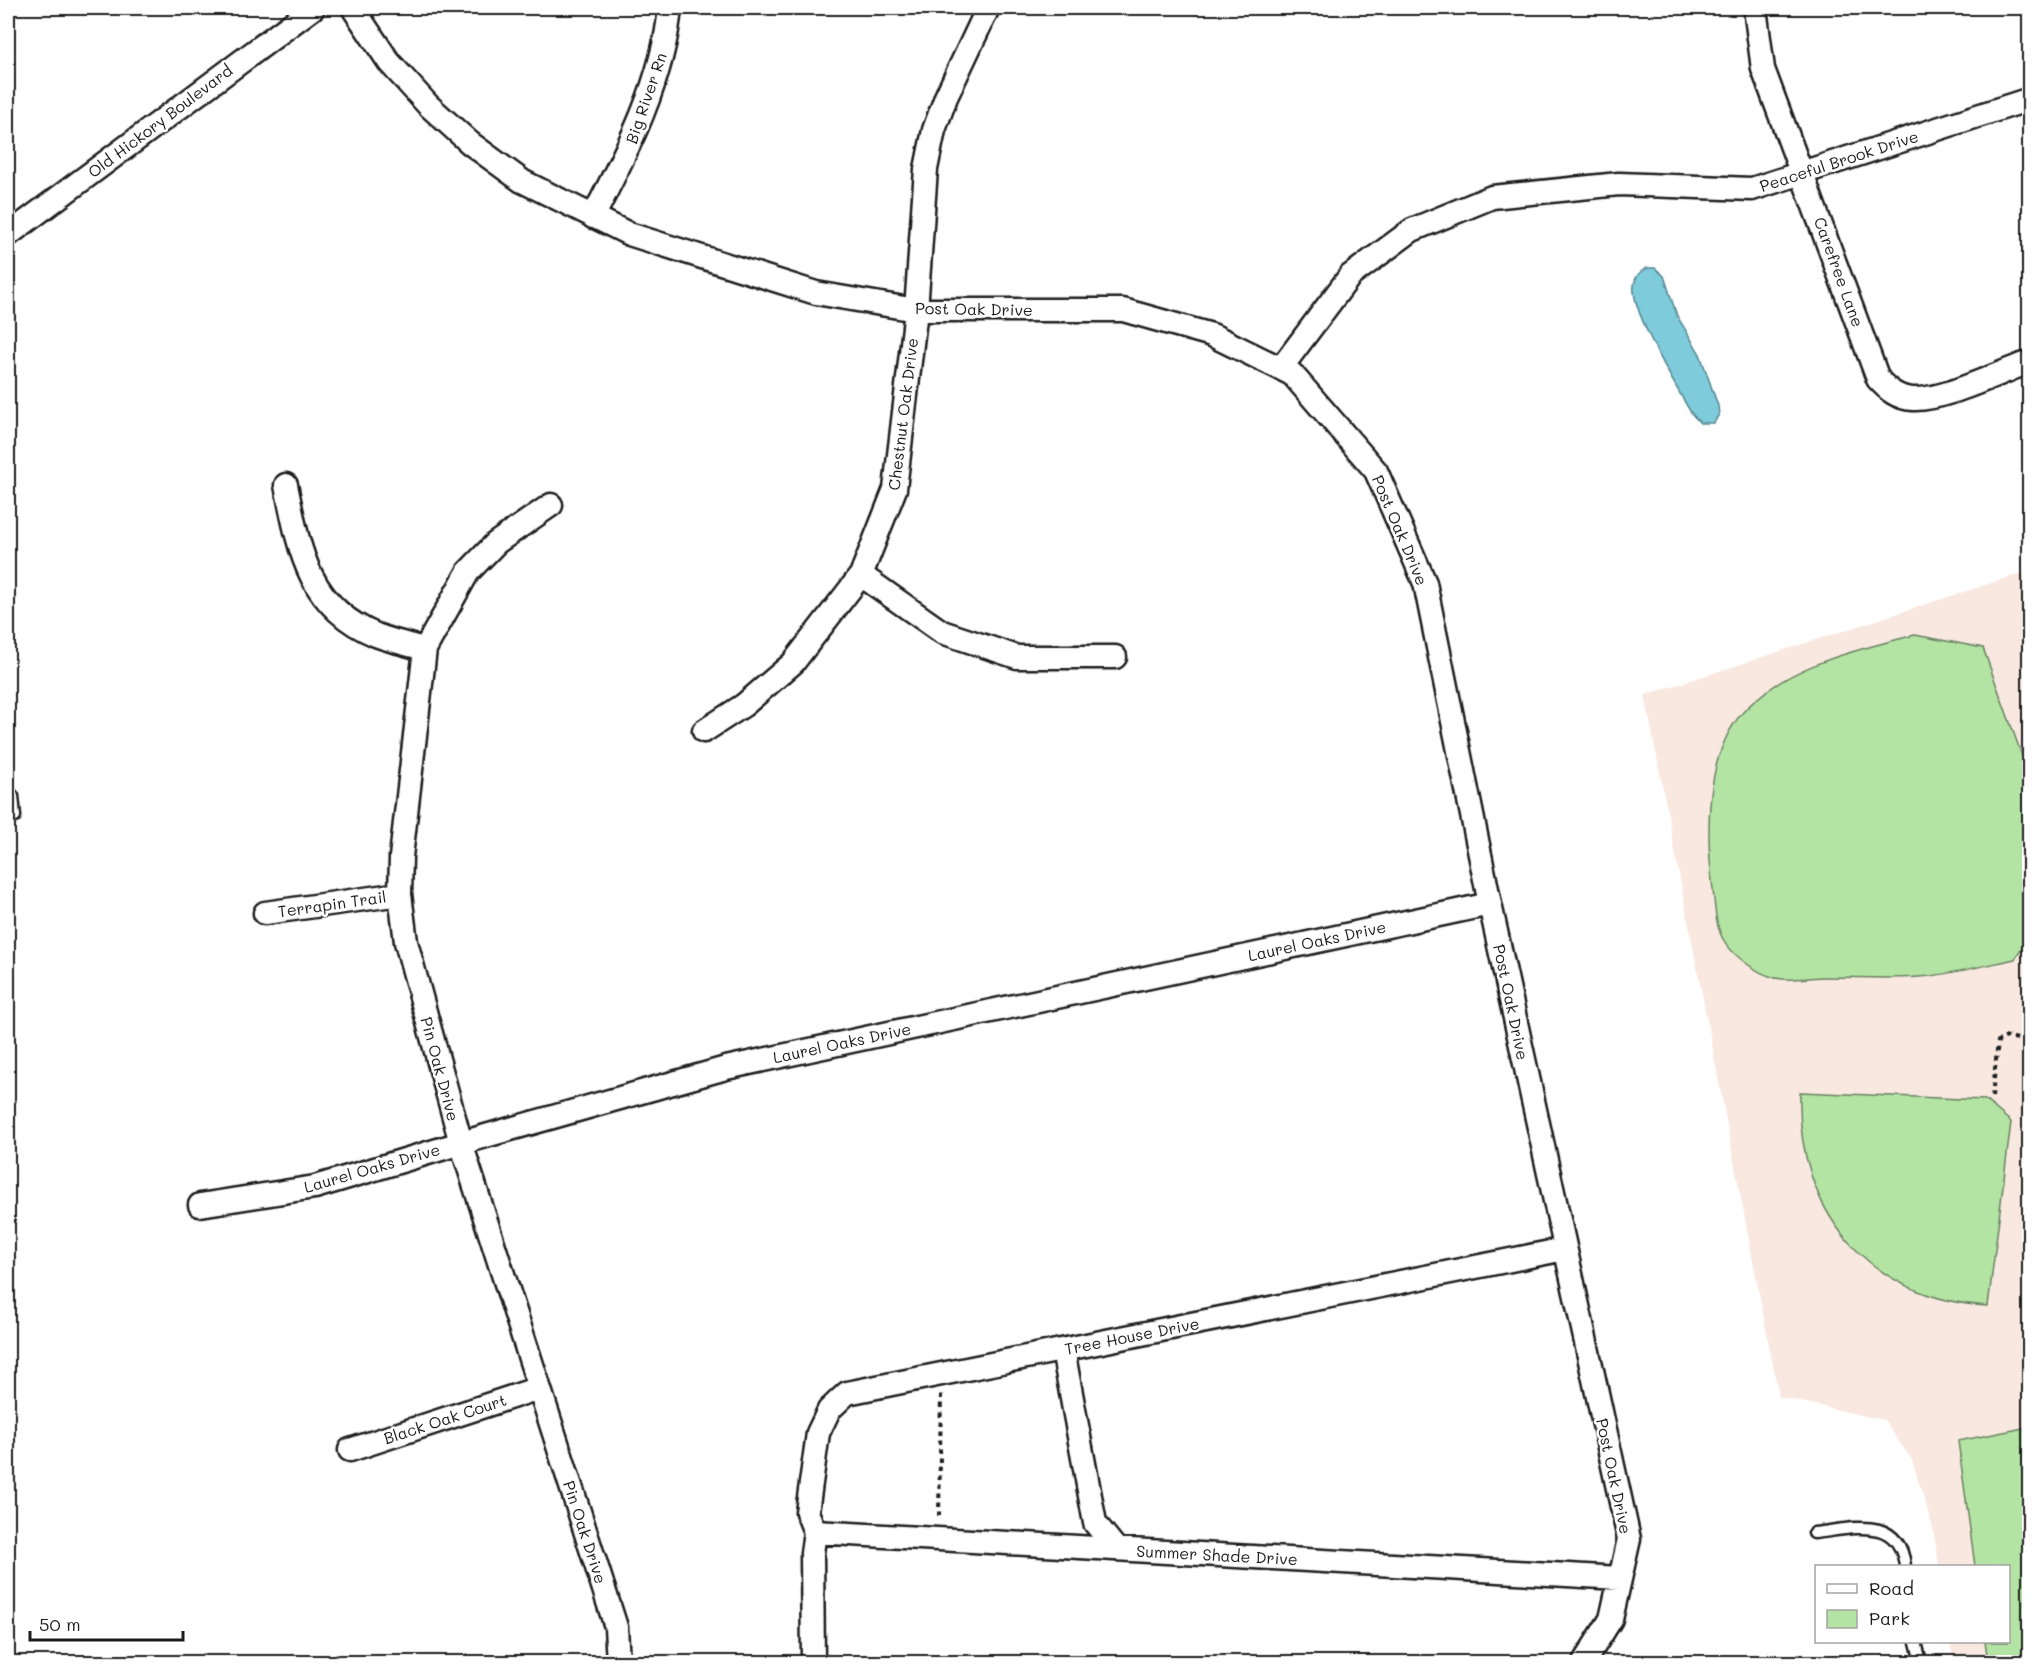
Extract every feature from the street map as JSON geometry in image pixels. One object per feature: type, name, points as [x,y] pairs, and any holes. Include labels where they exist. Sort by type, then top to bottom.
[{"type":"street","name":"Old Hickory Boulevard","points":[[8,235],[314,8]]},
{"type":"street","name":"Post Oak Drive","points":[[353,8],[389,62],[428,105],[470,143],[522,181],[628,234],[816,293],[916,310],[1123,310],[1212,335],[1292,374],[1376,471],[1425,583],[1490,904],[1629,1539],[1611,1620],[1584,1662]]},
{"type":"street","name":"Big River Rn","points":[[594,217],[635,136],[668,32],[670,8]]},
{"type":"street","name":"Chestnut Oak Drive","points":[[705,731],[744,705],[793,663],[861,575],[895,489],[916,310],[926,169],[934,130],[946,97],[988,8]]},
{"type":"street","name":"Carefree Lane","points":[[1755,8],[1763,69],[1878,379],[1890,392],[1914,399],[1927,398],[2030,362]]},
{"type":"street","name":"Peaceful Brook Drive","points":[[1281,368],[1350,276],[1412,230],[1492,197],[1619,184],[1752,189],[2030,99]]},
{"type":"street","points":[[286,485],[300,555],[319,590],[337,610],[377,635],[425,649]]},
{"type":"street","name":"Pin Oak Drive","points":[[551,505],[496,543],[468,572],[425,649],[401,856],[400,894],[409,953],[461,1143],[616,1627],[618,1662]]},
{"type":"street","points":[[861,575],[942,632],[1017,657],[1115,657]]},
{"type":"street","name":"Terrapin Trail","points":[[265,913],[400,894]]},
{"type":"street","name":"Laurel Oaks Drive","points":[[200,1205],[315,1187],[726,1068],[1490,904]]},
{"type":"street","name":"Tree House Drive","points":[[813,1662],[812,1553],[815,1532],[807,1512],[818,1433],[829,1410],[847,1393],[1565,1249]]},
{"type":"street","points":[[1063,1350],[1095,1523],[1116,1549]]},
{"type":"street","name":"Black Oak Court","points":[[350,1450],[539,1388]]},
{"type":"street","name":"Summer Shade Drive","points":[[815,1532],[1620,1578]]},
{"type":"lane","points":[[8,791],[13,796],[15,816],[8,818]]},
{"type":"lane","points":[[1814,1533],[1878,1527],[1891,1535],[1900,1548],[1905,1565]]},
{"type":"lane","points":[[1916,1643],[1921,1662]]},
{"type":"path","points":[[1992,1097],[1998,1041],[2007,1037],[2030,1041]]},
{"type":"path","points":[[939,1516],[941,1390]]},
{"type":"shaded area","points":[[2029,571],[2029,1662],[1954,1662],[1950,1643],[2010,1643],[2010,1565],[1939,1565],[1933,1528],[1912,1460],[1884,1420],[1779,1397],[1645,695]]},
{"type":"green space","points":[[1915,635],[1983,648],[2029,775],[2029,938],[2015,959],[1931,976],[1791,979],[1765,975],[1744,962],[1732,951],[1720,933],[1717,921],[1709,845],[1709,821],[1715,773],[1721,750],[1730,730],[1743,712],[1780,682],[1823,662]]},
{"type":"green space","points":[[1800,1092],[1985,1100],[2011,1122],[1988,1306],[1945,1300],[1907,1286],[1875,1266],[1847,1241],[1826,1210],[1811,1174],[1802,1135]]},
{"type":"green space","points":[[2029,1427],[2029,1662],[1988,1662],[1985,1643],[2010,1643],[2010,1565],[1975,1565],[1958,1441]]},
{"type":"water","points":[[1647,268],[1655,268],[1664,276],[1677,316],[1700,354],[1718,406],[1719,414],[1714,423],[1700,423],[1691,413],[1639,312],[1635,297],[1635,279]]}]
